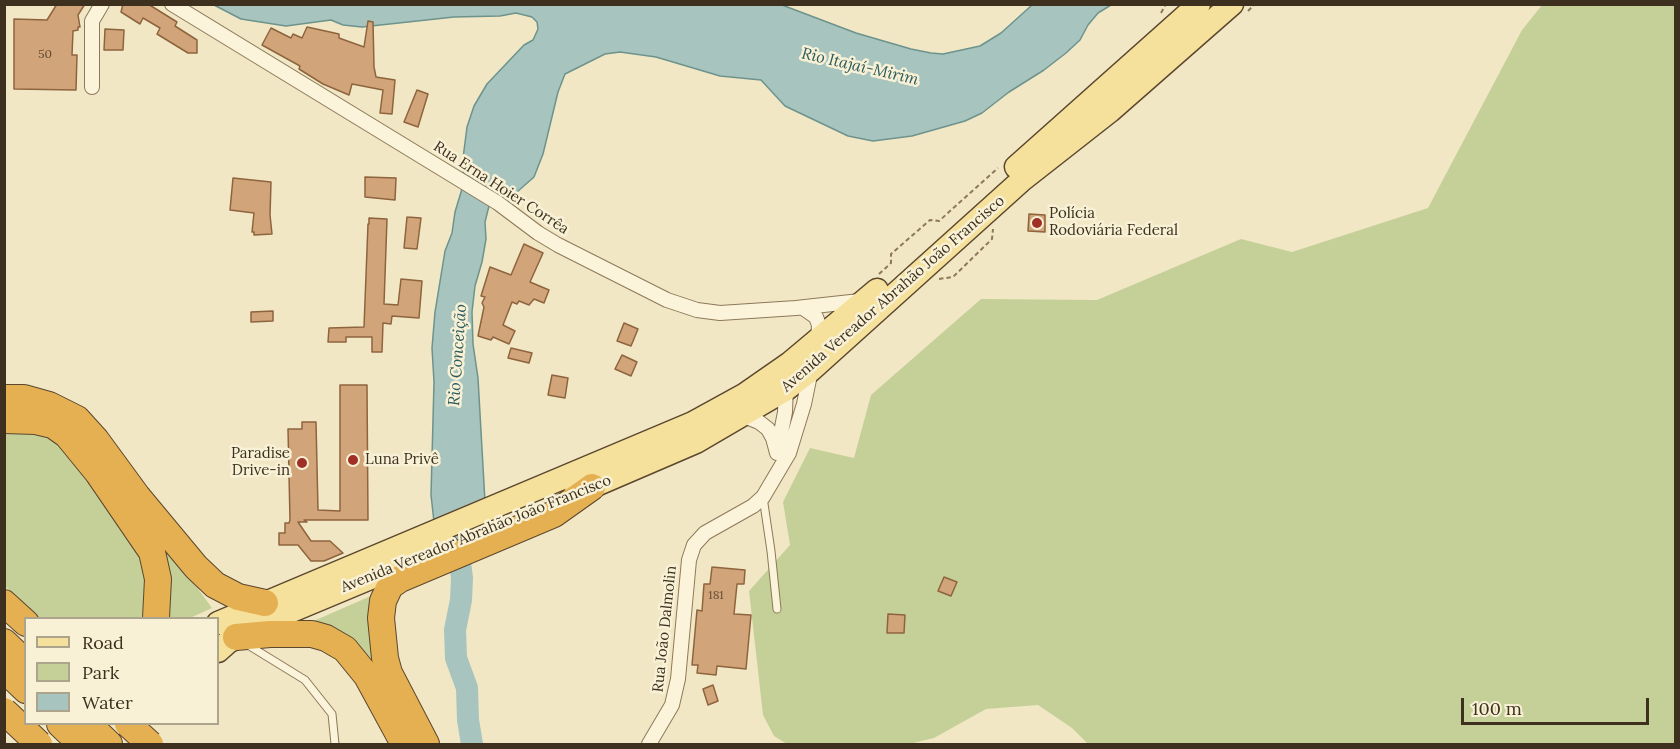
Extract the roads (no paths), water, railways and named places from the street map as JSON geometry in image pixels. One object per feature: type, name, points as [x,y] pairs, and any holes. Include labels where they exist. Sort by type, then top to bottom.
[{"type":"highway","points":[[4,398],[24,398],[77,419],[196,567],[215,585],[238,597],[265,603]]},
{"type":"highway","points":[[4,420],[36,421],[53,425],[67,435],[98,473],[152,552],[158,579],[156,617]]},
{"type":"highway","points":[[426,744],[389,673],[385,658],[381,618],[383,602],[390,586],[400,579],[421,555],[514,516],[554,514],[592,487]]},
{"type":"highway","points":[[4,603],[24,621]]},
{"type":"highway","points":[[224,637],[312,634],[326,638],[345,649],[367,676],[404,744]]},
{"type":"highway","points":[[4,642],[24,661]]},
{"type":"highway","points":[[4,669],[24,688]]},
{"type":"highway","points":[[4,711],[39,744]]},
{"type":"highway","points":[[62,725],[81,744]]},
{"type":"highway","points":[[90,725],[109,744]]},
{"type":"highway","points":[[130,725],[150,744]]},
{"type":"main road","points":[[1147,51],[1175,4]]},
{"type":"main road","name":"Avenida Vereador Abrahão João Francisco","points":[[592,487],[696,442],[785,390],[818,341],[1199,4]]},
{"type":"main road","name":"Avenida Vereador Abrahão João Francisco","points":[[514,516],[801,367],[1022,180],[1239,8]]},
{"type":"main road","name":"Avenida Vereador Abrahão João Francisco","points":[[224,637],[265,603],[421,555]]},
{"type":"main road","name":"Avenida Vereador Abrahão João Francisco","points":[[224,637],[421,555]]},
{"type":"main road","points":[[26,744],[48,725]]},
{"type":"main road","points":[[124,744],[144,725]]},
{"type":"street","points":[[92,87],[92,21],[102,4]]},
{"type":"street","name":"Rua Erna Hoier Corrêa","points":[[172,4],[498,202],[538,233],[574,254],[667,300],[705,312],[732,313],[803,308],[866,299]]},
{"type":"street","points":[[803,308],[816,317],[819,325],[818,341]]},
{"type":"street","name":"Rua João Dalmolin","points":[[649,744],[672,705],[678,679],[689,560],[694,545],[705,533],[753,506],[763,497],[789,453],[804,404],[801,367]]},
{"type":"street","name":"Rua João Dalmolin","points":[[773,478],[785,412],[785,390]]},
{"type":"street","points":[[744,416],[759,422],[768,429],[777,453]]},
{"type":"lane","points":[[763,497],[777,609]]},
{"type":"lane","points":[[224,637],[305,680],[332,714],[335,744]]},
{"type":"water","name":"Rio Itajaí-Mirim","points":[[214,5],[782,5],[856,33],[911,49],[943,54],[980,46],[1001,33],[1032,5],[1111,5],[1098,13],[1080,40],[1066,53],[982,113],[965,121],[912,136],[873,141],[848,136],[785,106],[761,80],[720,76],[656,57],[620,52],[605,54],[565,74],[558,92],[543,154],[534,177],[517,192],[489,206],[485,222],[486,239],[475,286],[472,312],[485,502],[434,522],[431,495],[434,382],[432,348],[435,312],[445,251],[452,233],[455,212],[465,179],[462,166],[467,127],[474,106],[487,84],[524,45],[533,40],[538,29],[537,22],[532,17],[516,13],[362,27],[343,25],[331,20],[286,26],[241,19]]},
{"type":"waterway","name":"Rio Conceição","points":[[453,506],[462,578],[461,600],[455,630],[456,658],[467,688],[468,720],[472,744]]},
{"type":"place","name":"Polícia Rodoviária Federal","points":[[1037,223]]},
{"type":"place","name":"Luna Privê","points":[[353,460]]},
{"type":"place","name":"Paradise Drive-in","points":[[302,463]]}]
